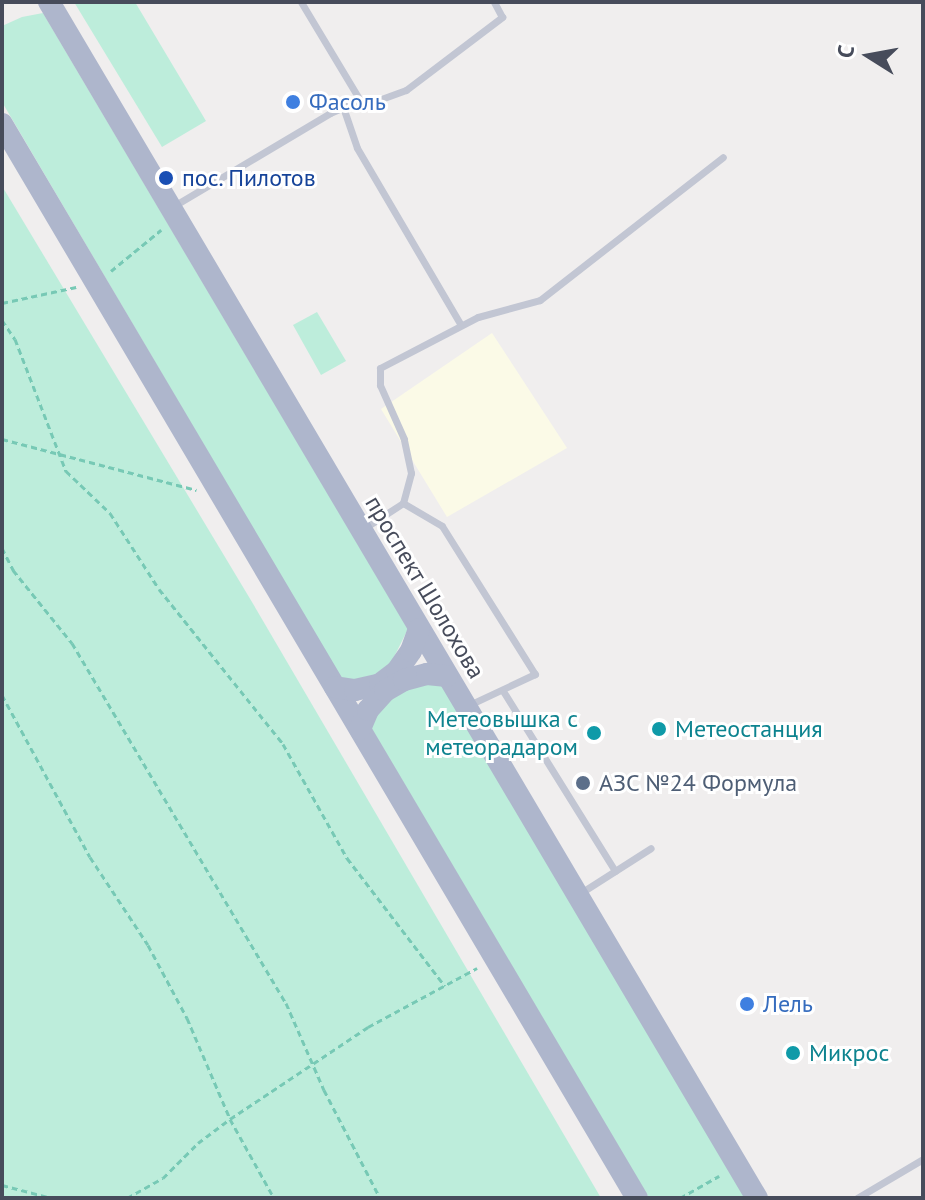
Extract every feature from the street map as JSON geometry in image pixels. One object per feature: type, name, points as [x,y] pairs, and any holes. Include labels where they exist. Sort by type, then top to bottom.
[{"type":"main road","name":"проспект Шолохова","points":[[49,2],[757,1198]]},
{"type":"main road","points":[[2,124],[637,1198]]},
{"type":"main road","points":[[335,687],[355,690],[380,684],[397,671],[411,651],[419,629]]},
{"type":"main road","points":[[360,729],[368,710],[385,691],[404,680],[427,674],[447,676]]},
{"type":"lane","points":[[301,2],[360,100]]},
{"type":"lane","points":[[173,213],[343,107],[360,100],[373,102],[406,90],[502,17],[494,2]]},
{"type":"lane","points":[[343,107],[357,148],[461,325]]},
{"type":"lane","points":[[361,531],[403,503],[411,473],[404,439],[380,385],[380,368],[478,317],[540,300],[723,157]]},
{"type":"lane","points":[[403,503],[442,526],[535,674],[465,706]]},
{"type":"lane","points":[[503,691],[615,871]]},
{"type":"lane","points":[[577,895],[651,848]]},
{"type":"lane","points":[[857,1198],[923,1159]]},
{"type":"path","points":[[2,303],[97,283],[173,213]]},
{"type":"path","points":[[2,320],[15,339],[63,455],[66,471],[110,513],[159,589],[224,665],[283,744],[347,858],[445,986]]},
{"type":"path","points":[[2,439],[223,497]]},
{"type":"path","points":[[2,548],[13,570],[72,643],[286,1003],[380,1198]]},
{"type":"path","points":[[2,695],[90,857],[148,945],[187,1018],[230,1119],[274,1198]]},
{"type":"path","points":[[127,1198],[163,1178],[198,1143],[230,1119],[368,1027],[495,958]]},
{"type":"path","points":[[680,1198],[737,1165]]},
{"type":"path","points":[[2,1185],[52,1198]]},
{"type":"shaded area","points":[[492,333],[567,448],[447,517],[381,409]]},
{"type":"green space","points":[[74,2],[135,2],[206,121],[162,147]]},
{"type":"green space","points":[[43,13],[408,629],[391,663],[374,675],[352,680],[341,678],[2,102],[2,26],[22,17]]},
{"type":"green space","points":[[2,186],[252,602],[601,1198],[2,1198]]},
{"type":"green space","points":[[317,312],[346,361],[321,375],[293,325]]},
{"type":"green space","points":[[441,683],[745,1198],[649,1198],[370,726],[390,698],[408,686]]},
{"type":"place","name":"Фасоль","points":[[293,102]]},
{"type":"place","name":"пос. Пилотов","points":[[166,178]]},
{"type":"place","name":"Метеостанция","points":[[659,729]]},
{"type":"place","name":"Метеовышка с метеорадаром","points":[[594,733]]},
{"type":"place","name":"АЗС №24 Формула","points":[[583,783]]},
{"type":"place","name":"Лель","points":[[747,1004]]},
{"type":"place","name":"Микрос","points":[[793,1053]]}]
